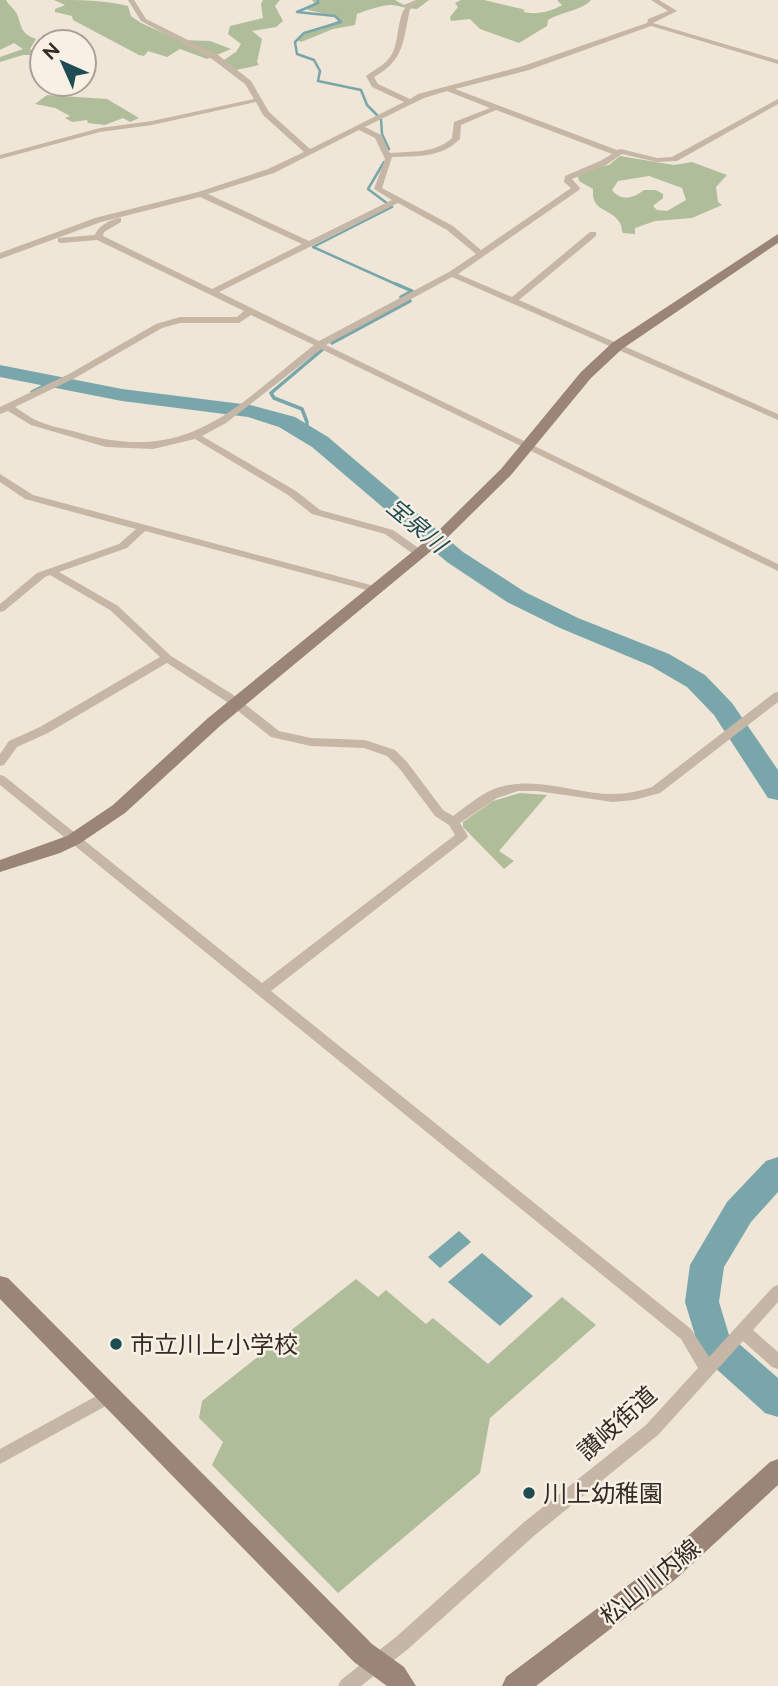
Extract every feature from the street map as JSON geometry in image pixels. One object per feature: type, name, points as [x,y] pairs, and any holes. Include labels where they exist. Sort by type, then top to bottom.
[{"type":"street","points":[[131,0],[144,20],[215,57],[248,83],[265,113],[310,153]]},
{"type":"street","points":[[409,101],[375,85],[370,75],[387,66],[395,58],[407,8],[418,0]]},
{"type":"street","points":[[651,24],[650,20],[674,11],[654,0]]},
{"type":"street","points":[[0,257],[98,220],[201,194],[271,171],[409,101],[526,68],[651,24],[778,62]]},
{"type":"street","points":[[447,89],[615,152],[630,152],[664,161],[674,159],[778,101]]},
{"type":"street","points":[[0,157],[100,130],[152,123],[257,100]]},
{"type":"street","points":[[387,155],[424,155],[444,148],[456,139],[457,124],[495,108]]},
{"type":"street","points":[[359,127],[377,137],[387,155],[389,162],[378,189],[450,228],[480,253]]},
{"type":"street","points":[[4,409],[34,423],[117,445],[153,446],[196,436],[248,402],[321,344],[452,274],[535,218],[576,188],[568,182],[568,178],[603,163],[615,152]]},
{"type":"street","points":[[201,194],[309,244]]},
{"type":"street","points":[[213,292],[397,200]]},
{"type":"street","points":[[98,237],[100,230],[108,225],[154,205]]},
{"type":"street","points":[[513,301],[593,234]]},
{"type":"street","points":[[0,257],[68,238],[98,237],[778,568]]},
{"type":"street","points":[[0,866],[42,854],[73,840],[119,809],[236,704],[443,534],[481,498],[586,375],[617,346],[778,238]]},
{"type":"street","points":[[452,274],[778,417]]},
{"type":"street","points":[[239,320],[251,310]]},
{"type":"street","points":[[4,409],[72,376],[168,322],[268,318]]},
{"type":"street","points":[[196,436],[292,493],[316,512],[389,532],[424,551]]},
{"type":"street","points":[[0,477],[29,497],[378,590]]},
{"type":"street","points":[[0,609],[50,571],[123,546],[142,527]]},
{"type":"street","points":[[50,571],[114,608],[167,658],[236,704],[263,727],[292,740],[365,744],[391,753],[439,813],[453,822],[462,836],[261,991]]},
{"type":"street","points":[[0,762],[13,744],[44,730],[167,658]]},
{"type":"street","points":[[453,822],[490,796],[514,789],[546,788],[606,799],[627,799],[649,793],[778,696]]},
{"type":"street","points":[[0,779],[680,1329],[710,1368]]},
{"type":"street","points":[[0,1285],[363,1653],[395,1676],[403,1686]]},
{"type":"street","name":"讃岐街道","points":[[347,1686],[402,1643],[529,1529],[652,1430],[778,1292]]},
{"type":"street","points":[[742,1334],[778,1362]]},
{"type":"street","points":[[0,1457],[109,1396]]},
{"type":"street","name":"松山川内線","points":[[515,1686],[668,1570],[778,1470]]},
{"type":"green space","points":[[0,0],[6,0],[28,35],[28,55],[0,62],[0,57],[23,49],[14,43],[0,50]]},
{"type":"green space","points":[[54,0],[100,1],[128,6],[131,16],[141,23],[179,40],[210,41],[231,49],[207,59],[180,49],[167,57],[148,51],[144,56],[139,55],[98,33],[98,28],[88,28],[73,20],[72,16],[55,12],[55,9],[65,5]]},
{"type":"green space","points":[[263,0],[280,0],[275,6],[283,21],[276,27],[252,31],[262,39],[257,62],[259,65],[236,70],[224,60],[236,52],[241,44],[228,34],[230,26],[263,18]]},
{"type":"green space","points":[[312,0],[395,0],[404,5],[416,0],[429,0],[417,9],[389,5],[364,11],[357,14],[355,25],[333,29],[301,42],[297,40],[302,35],[340,20],[308,10],[307,8],[315,4]]},
{"type":"green space","points":[[461,0],[484,0],[533,13],[562,5],[557,0],[591,0],[548,20],[547,26],[519,43],[480,29],[470,19],[451,21],[450,17],[458,7],[455,3]]},
{"type":"green space","points":[[43,98],[107,99],[139,118],[130,122],[123,118],[105,125],[88,123],[87,120],[72,122],[65,118],[70,116],[55,108],[35,104]]},
{"type":"green space","points":[[620,156],[674,165],[692,162],[727,175],[716,187],[718,202],[722,205],[692,218],[655,221],[635,228],[635,234],[623,233],[616,218],[595,202],[593,189],[579,181],[578,176],[609,165]],"holes":[[[649,176],[682,188],[686,200],[667,211],[657,210],[653,206],[663,198],[663,194],[656,190],[644,190],[628,197],[619,196],[612,190],[618,181]]]},
{"type":"green space","points":[[520,793],[547,795],[499,851],[514,861],[504,869],[463,827],[463,822],[493,801]]},
{"type":"green space","points":[[356,1279],[378,1297],[386,1290],[426,1324],[433,1318],[488,1364],[562,1297],[596,1325],[490,1418],[480,1473],[338,1593],[212,1465],[223,1442],[199,1418],[202,1401]]},
{"type":"water","points":[[459,1231],[471,1242],[440,1268],[428,1257]]},
{"type":"water","points":[[482,1253],[533,1296],[500,1326],[448,1282]]},
{"type":"waterway","points":[[318,0],[318,3],[297,12],[335,16],[341,22],[304,33],[295,42],[297,54],[314,60],[320,71],[318,81],[361,90],[367,105],[377,115]]},
{"type":"waterway","points":[[381,119],[382,134],[389,149]]},
{"type":"waterway","points":[[384,162],[368,189],[392,207],[313,247],[400,286]]},
{"type":"waterway","points":[[396,284],[412,291],[401,297]]},
{"type":"waterway","points":[[332,343],[410,301]]},
{"type":"waterway","points":[[306,432],[307,422],[302,409],[274,398],[271,393],[323,349]]},
{"type":"waterway","name":"宝泉川","points":[[0,371],[122,395],[250,411],[287,422],[320,442],[455,557],[516,597],[569,623],[660,660],[696,681],[723,709],[778,791]]},
{"type":"waterway","points":[[32,392],[53,381]]},
{"type":"waterway","name":"宝泉川","points":[[778,1170],[739,1212],[707,1265],[702,1302],[714,1344],[778,1401]]},
{"type":"place","name":"市立川上小学校","points":[[116,1344]]},
{"type":"place","name":"川上幼稚園","points":[[529,1493]]}]
